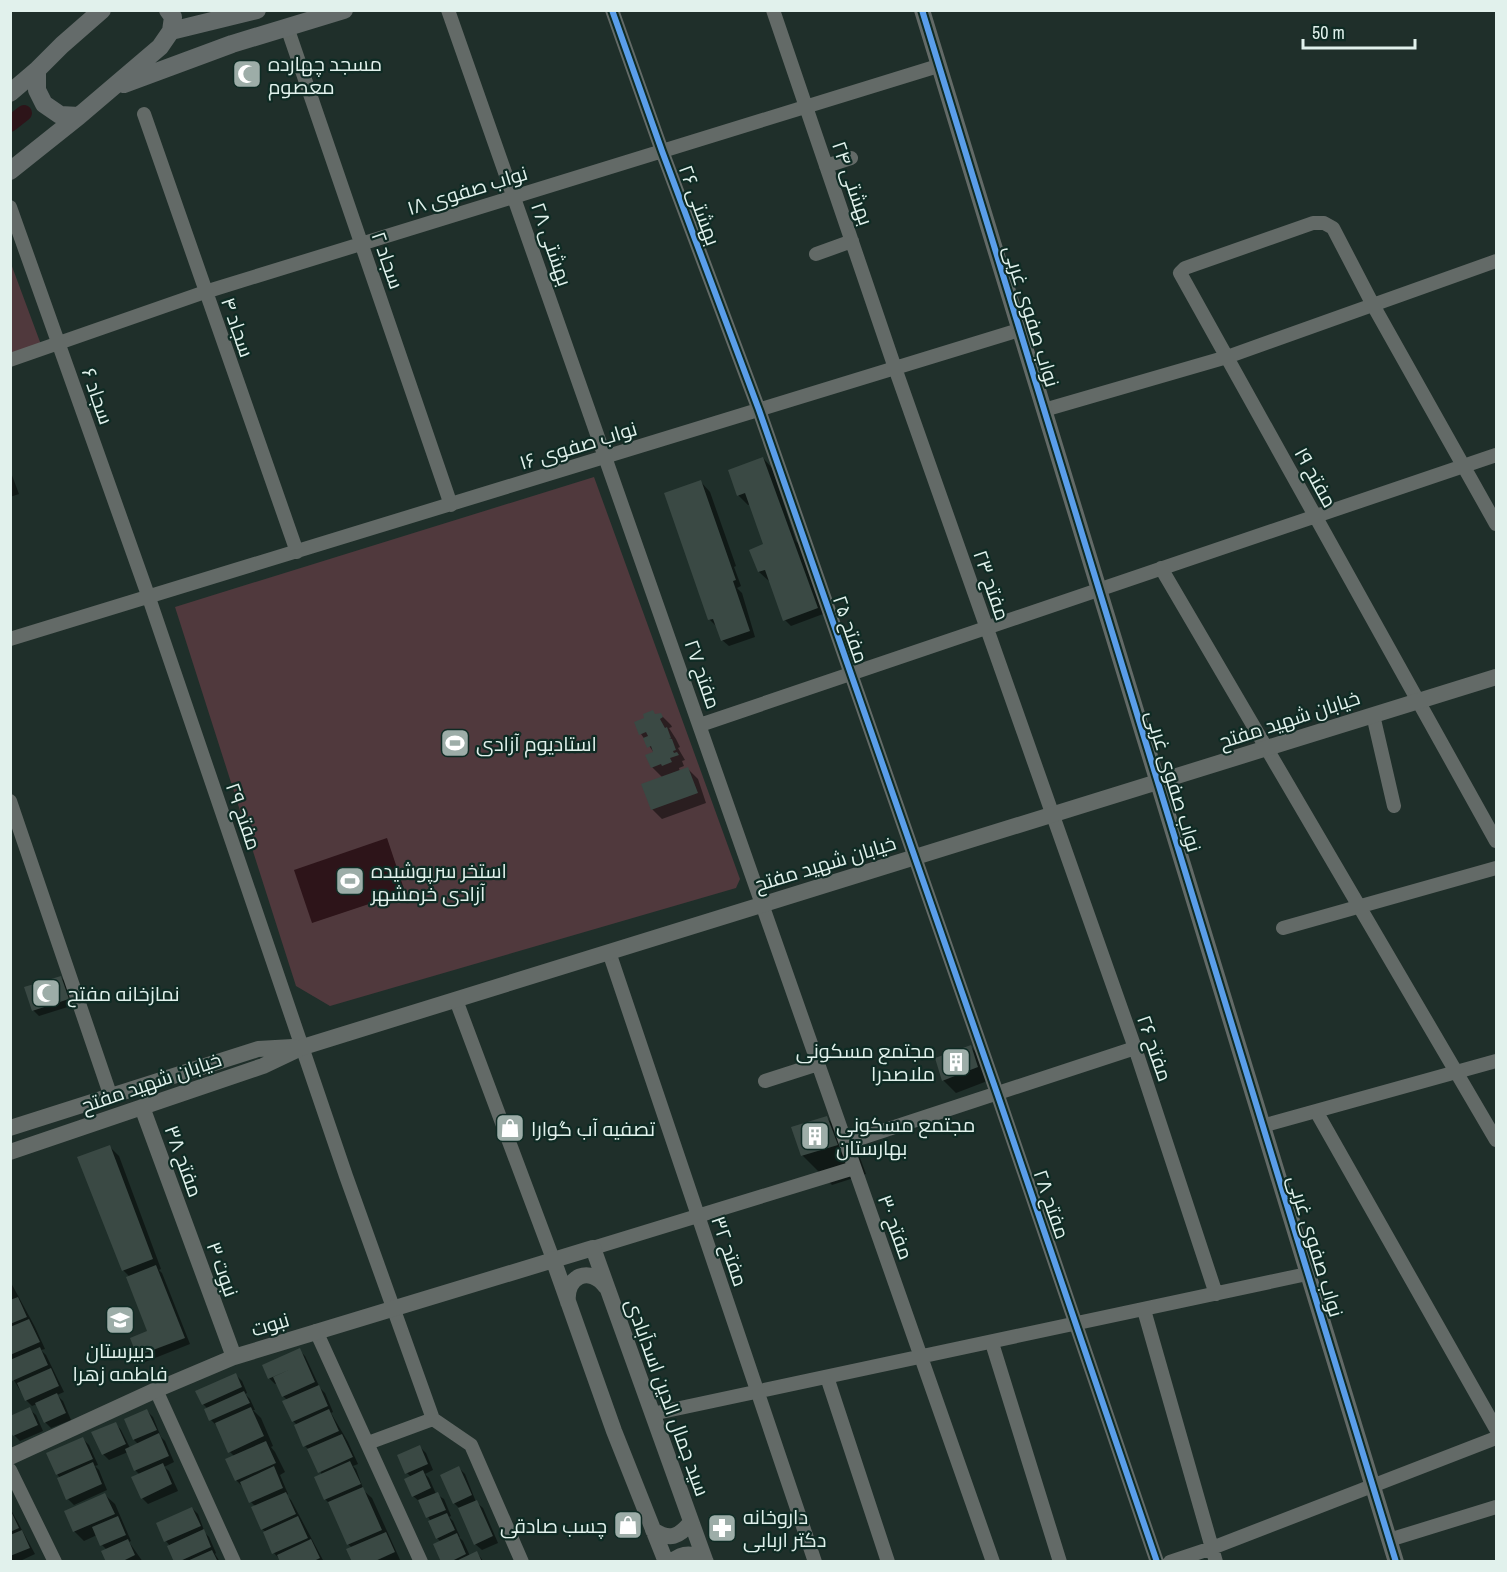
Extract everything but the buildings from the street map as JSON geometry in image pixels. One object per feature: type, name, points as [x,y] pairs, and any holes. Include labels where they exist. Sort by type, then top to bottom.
[{"type":"main road","points":[[10,93],[102,10]]},
{"type":"main road","points":[[10,171],[114,88],[160,47],[173,17],[257,10]]},
{"type":"main road","points":[[114,88],[232,44],[344,10]]},
{"type":"main road","points":[[37,70],[37,90],[44,104],[60,115],[79,116]]},
{"type":"street","name":"بهشتی ۲۸","points":[[448,10],[607,457]]},
{"type":"street","name":"بهشتی ۲۶","points":[[612,10],[759,410]]},
{"type":"street","name":"بهشتی ۲۴","points":[[773,10],[895,368]]},
{"type":"street","name":"نواب صفوی غربی","points":[[921,10],[1396,1562]]},
{"type":"street","name":"سجاد ۲","points":[[287,27],[451,505]]},
{"type":"street","name":"نواب صفوی ۱۸","points":[[10,360],[205,292],[938,66]]},
{"type":"street","name":"سجاد ۴","points":[[144,114],[297,552]]},
{"type":"street","points":[[826,166],[851,158]]},
{"type":"street","name":"سجاد ۶","points":[[10,207],[148,598]]},
{"type":"street","name":"مفتح ۱۹","points":[[1373,305],[1333,228],[1324,223],[1313,223],[1185,268],[1180,273],[1497,841]]},
{"type":"street","points":[[816,254],[852,241]]},
{"type":"street","points":[[1044,410],[1227,357],[1497,261]]},
{"type":"street","points":[[1373,305],[1497,524]]},
{"type":"street","name":"نواب صفوی ۱۶","points":[[10,639],[1019,330]]},
{"type":"street","name":"مفتح ۲۳","points":[[895,368],[1053,815]]},
{"type":"street","name":"مفتح ۲۵","points":[[759,410],[914,858]]},
{"type":"street","points":[[700,725],[1497,455]]},
{"type":"street","name":"مفتح ۲۷","points":[[607,457],[762,905]]},
{"type":"street","points":[[1161,568],[1497,1140]]},
{"type":"street","name":"مفتح ۲۹","points":[[148,598],[346,1176],[433,1419]]},
{"type":"street","name":"خیابان شهید مفتح","points":[[10,1152],[263,1066],[303,1047],[1497,677]]},
{"type":"street","points":[[1373,715],[1394,806]]},
{"type":"street","points":[[10,801],[111,1097]]},
{"type":"street","name":"مفتح ۲۶","points":[[1053,815],[1135,1048],[1216,1294]]},
{"type":"street","name":"مفتح ۲۸","points":[[914,858],[1157,1562]]},
{"type":"street","points":[[1283,928],[1497,868]]},
{"type":"street","name":"مفتح ۳۰","points":[[762,905],[993,1562]]},
{"type":"street","name":"مفتح ۳۲","points":[[609,952],[815,1562]]},
{"type":"street","points":[[456,1000],[614,1431],[666,1562]]},
{"type":"street","name":"خیابان شهید مفتح","points":[[10,1128],[258,1049],[303,1047]]},
{"type":"street","points":[[846,1143],[1135,1048]]},
{"type":"street","points":[[1262,1126],[1497,1061]]},
{"type":"street","points":[[765,1081],[818,1064]]},
{"type":"street","name":"مفتح ۳۸","points":[[142,1107],[186,1230]]},
{"type":"street","points":[[1316,1111],[1497,1429]]},
{"type":"street","points":[[592,1248],[854,1168]]},
{"type":"street","name":"نبوت ۳","points":[[186,1230],[234,1357]]},
{"type":"street","name":"نبوت","points":[[10,1457],[234,1357],[592,1248]]},
{"type":"street","name":"سید جمال الدین اسدآبادی","points":[[592,1248],[706,1561]]},
{"type":"street","points":[[652,1414],[1307,1274]]},
{"type":"street","points":[[568,1303],[571,1284],[580,1276],[592,1275],[607,1287]]},
{"type":"street","points":[[1144,1310],[1214,1555]]},
{"type":"street","points":[[316,1331],[421,1562]]},
{"type":"street","points":[[992,1343],[1060,1562]]},
{"type":"street","points":[[826,1377],[888,1562]]},
{"type":"street","points":[[156,1390],[234,1562]]},
{"type":"street","points":[[368,1443],[433,1419],[471,1445],[522,1562]]},
{"type":"street","points":[[1170,1562],[1214,1555],[1371,1485],[1497,1438]]},
{"type":"street","points":[[10,1470],[55,1562]]},
{"type":"street","points":[[1389,1540],[1497,1507]]},
{"type":"street","points":[[653,1530],[664,1537],[674,1536],[683,1532],[691,1522]]},
{"type":"street","points":[[671,1562],[685,1554],[692,1554],[706,1561]]},
{"type":"shaded area","points":[[10,261],[43,350],[10,361]]},
{"type":"shaded area","name":"استادیوم آزادی","points":[[594,477],[740,879],[736,888],[330,1006],[296,986],[175,607]]},
{"type":"shaded area","name":"استخر سرپوشیده آزادی خرمشهر","points":[[387,838],[405,892],[312,923],[294,870]]},
{"type":"waterway","points":[[10,124],[24,113]]},
{"type":"cycle path","points":[[612,10],[759,410],[997,1093],[1157,1562]]},
{"type":"cycle path","points":[[922,10],[1396,1562]]},
{"type":"place","name":"مسجد چهارده معصوم","points":[[247,74]]},
{"type":"place","name":"استادیوم آزادی","points":[[455,743]]},
{"type":"place","name":"استخر سرپوشیده آزادی خرمشهر","points":[[350,881]]},
{"type":"place","name":"نمازخانه مفتح","points":[[46,993]]},
{"type":"place","name":"مجتمع مسکونی ملاصدرا","points":[[956,1062]]},
{"type":"place","name":"تصفیه آب گوارا","points":[[510,1128]]},
{"type":"place","name":"مجتمع مسکونی بهارستان","points":[[815,1136]]},
{"type":"place","name":"دبیرستان فاطمه زهرا","points":[[120,1320]]},
{"type":"place","name":"چسب صادقی","points":[[628,1525]]},
{"type":"place","name":"داروخانه دکتر اربابی","points":[[722,1528]]}]
